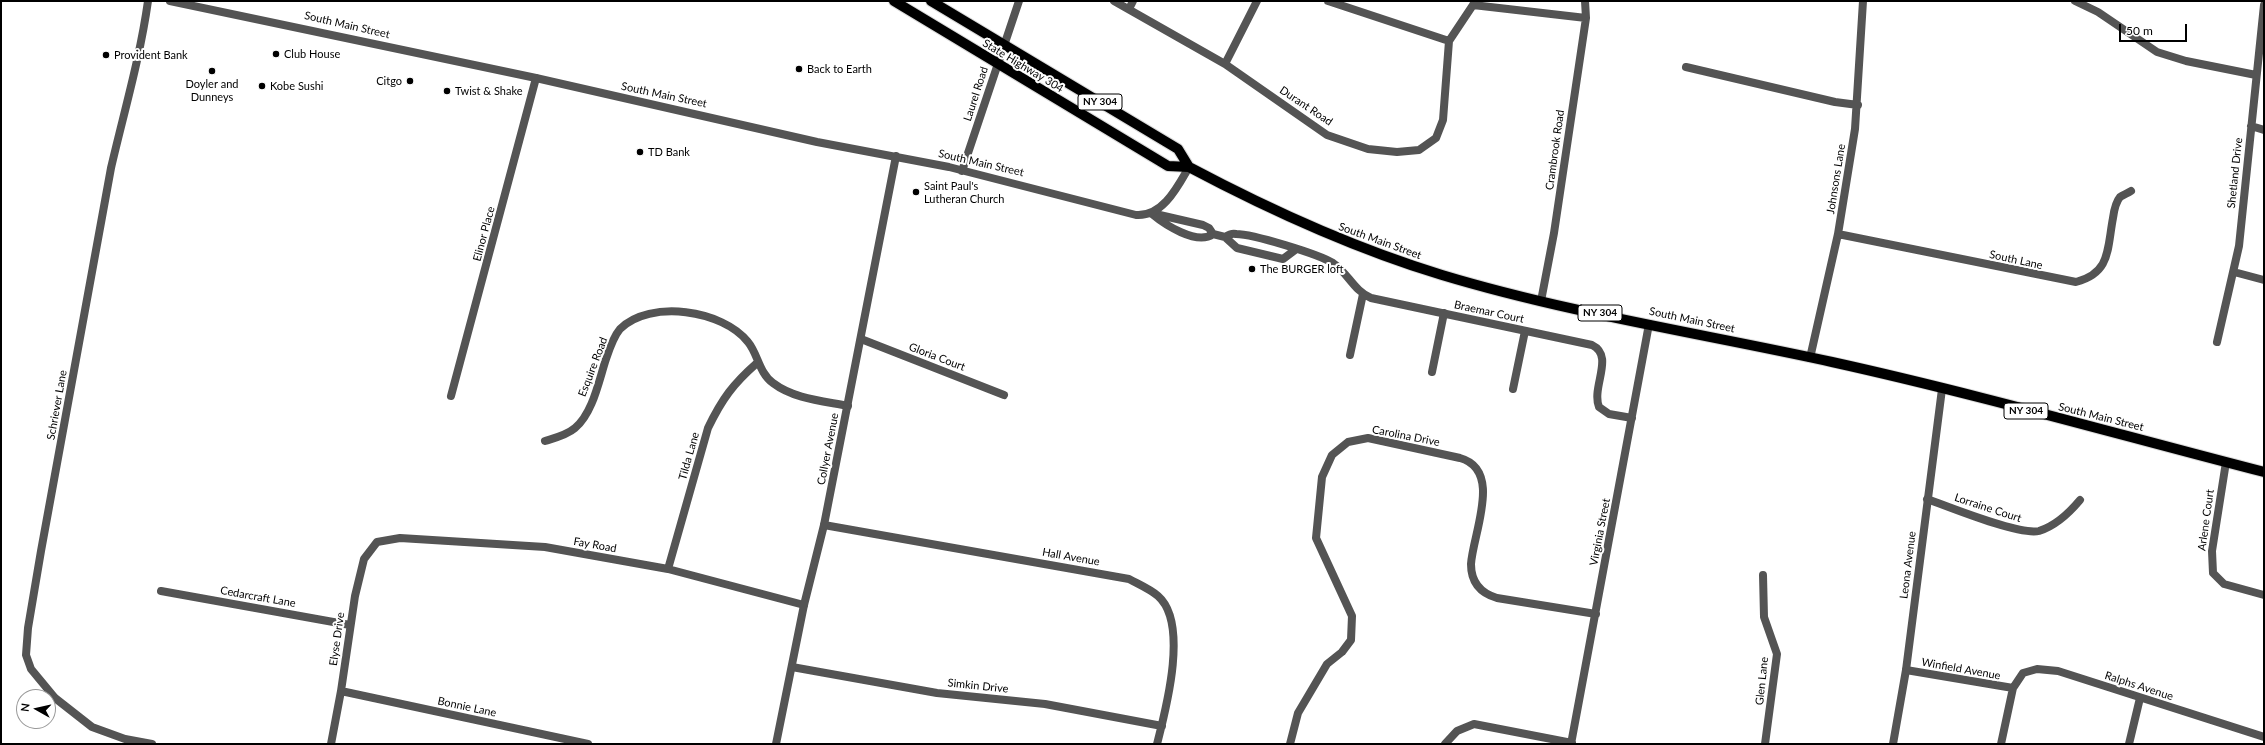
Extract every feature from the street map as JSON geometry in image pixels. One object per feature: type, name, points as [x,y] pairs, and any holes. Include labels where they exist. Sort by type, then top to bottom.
[{"type":"main road","name":"State Highway 304","points":[[894,1],[1168,166],[1189,167]]},
{"type":"main road","name":"State Highway 304","points":[[931,1],[1178,149],[1189,167]]},
{"type":"main road","name":"South Main Street","points":[[1189,167],[1269,208],[1348,243],[1442,275],[1541,301],[1810,358],[1942,389],[2264,472]]},
{"type":"street","name":"Schriever Lane","points":[[148,1],[144,33],[110,174],[41,551],[28,628],[26,655],[31,669],[55,698],[92,727],[125,739],[152,744]]},
{"type":"street","name":"South Main Street","points":[[170,1],[536,78],[817,142],[896,156],[1136,215],[1151,213],[1203,225],[1209,228],[1213,234]]},
{"type":"street","name":"Laurel Road","points":[[962,171],[1019,1]]},
{"type":"street","name":"Durant Road","points":[[1114,1],[1224,64],[1327,135],[1368,149],[1397,152],[1419,150],[1436,138],[1443,120],[1449,41],[1472,3]]},
{"type":"street","points":[[1129,9],[1134,1]]},
{"type":"street","points":[[1224,64],[1257,1]]},
{"type":"street","points":[[1328,1],[1449,41]]},
{"type":"street","name":"Crambrook Road","points":[[1541,301],[1553,239],[1586,18],[1585,1]]},
{"type":"street","name":"Johnsons Lane","points":[[1810,358],[1838,234],[1858,105],[1863,1]]},
{"type":"street","points":[[2074,1],[2098,12],[2157,52],[2186,61],[2256,75]]},
{"type":"street","points":[[1472,3],[1586,18]]},
{"type":"street","name":"Shetland Drive","points":[[2217,342],[2234,272],[2238,246],[2264,5]]},
{"type":"street","points":[[1686,66],[1835,102],[1858,105]]},
{"type":"street","name":"Elinor Place","points":[[451,396],[536,78]]},
{"type":"street","points":[[2250,126],[2264,130]]},
{"type":"street","name":"Collyer Avenue","points":[[776,744],[804,605],[824,525],[896,156]]},
{"type":"street","points":[[1151,213],[1169,197],[1189,167]]},
{"type":"street","name":"South Lane","points":[[1838,234],[2076,282],[2090,279],[2100,271],[2105,259],[2114,208],[2120,197],[2131,191]]},
{"type":"street","name":"South Main Street","points":[[1151,213],[1165,225],[1176,231],[1204,237],[1213,234],[1224,237],[1237,248],[1279,259],[1287,258],[1295,250],[1239,234],[1224,237]]},
{"type":"street","name":"Braemar Court","points":[[1295,250],[1333,264],[1363,294],[1376,299],[1588,344],[1598,349],[1603,360],[1596,393],[1599,407],[1609,414],[1632,418]]},
{"type":"street","points":[[2234,272],[2264,280]]},
{"type":"street","points":[[1350,355],[1363,294]]},
{"type":"street","name":"Esquire Road","points":[[545,441],[561,436],[576,428],[586,413],[609,350],[620,329],[645,314],[675,311],[705,316],[730,327],[748,342],[757,363],[772,382],[793,394],[848,406]]},
{"type":"street","points":[[1432,372],[1444,313]]},
{"type":"street","name":"Virginia Street","points":[[1571,744],[1649,324]]},
{"type":"street","points":[[1513,389],[1525,331]]},
{"type":"street","name":"Gloria Court","points":[[861,339],[1004,395]]},
{"type":"street","name":"Tilda Lane","points":[[668,569],[708,428],[718,407],[735,382],[757,363]]},
{"type":"street","name":"Leona Avenue","points":[[1893,744],[1906,670],[1942,389]]},
{"type":"street","name":"Carolina Drive","points":[[1290,744],[1298,713],[1327,664],[1342,652],[1351,640],[1352,616],[1316,538],[1322,477],[1332,455],[1348,442],[1368,438],[1460,458],[1474,464],[1481,472],[1484,486],[1471,564],[1472,575],[1477,586],[1486,594],[1497,598],[1596,614]]},
{"type":"street","name":"Arlene Court","points":[[2226,462],[2212,551],[2213,573],[2224,584],[2264,595]]},
{"type":"street","name":"Lorraine Court","points":[[1927,499],[2022,531],[2039,531],[2067,515],[2080,500]]},
{"type":"street","name":"Hall Avenue","points":[[824,525],[1129,579],[1159,597],[1172,617],[1175,650],[1162,726],[1157,744]]},
{"type":"street","name":"Fay Road","points":[[377,542],[400,538],[545,547],[668,569],[804,605]]},
{"type":"street","name":"Elyse Drive","points":[[331,744],[341,691],[355,596],[364,559],[377,542]]},
{"type":"street","name":"Glen Lane","points":[[1763,575],[1764,617],[1777,654],[1765,744]]},
{"type":"street","name":"Cedarcraft Lane","points":[[160,591],[350,625]]},
{"type":"street","name":"Simkin Drive","points":[[792,667],[937,693],[1045,704],[1162,726]]},
{"type":"street","name":"Ralphs Avenue","points":[[2013,688],[2023,673],[2037,669],[2058,671],[2264,737]]},
{"type":"street","name":"Winfield Avenue","points":[[1906,670],[2013,688]]},
{"type":"street","points":[[2001,744],[2013,688]]},
{"type":"street","name":"Bonnie Lane","points":[[341,691],[588,744]]},
{"type":"street","points":[[2129,744],[2140,698]]},
{"type":"street","points":[[1445,744],[1457,731],[1474,724],[1571,744]]},
{"type":"place","name":"Club House","points":[[276,54]]},
{"type":"place","name":"Provident Bank","points":[[106,55]]},
{"type":"place","name":"Back to Earth","points":[[799,69]]},
{"type":"place","name":"Doyler and Dunneys","points":[[212,71]]},
{"type":"place","name":"Citgo","points":[[410,81]]},
{"type":"place","name":"Kobe Sushi","points":[[262,86]]},
{"type":"place","name":"Twist & Shake","points":[[447,91]]},
{"type":"place","name":"TD Bank","points":[[640,152]]},
{"type":"place","name":"Saint Paul's Lutheran Church","points":[[916,192]]},
{"type":"place","name":"The BURGER loft","points":[[1252,269]]}]
